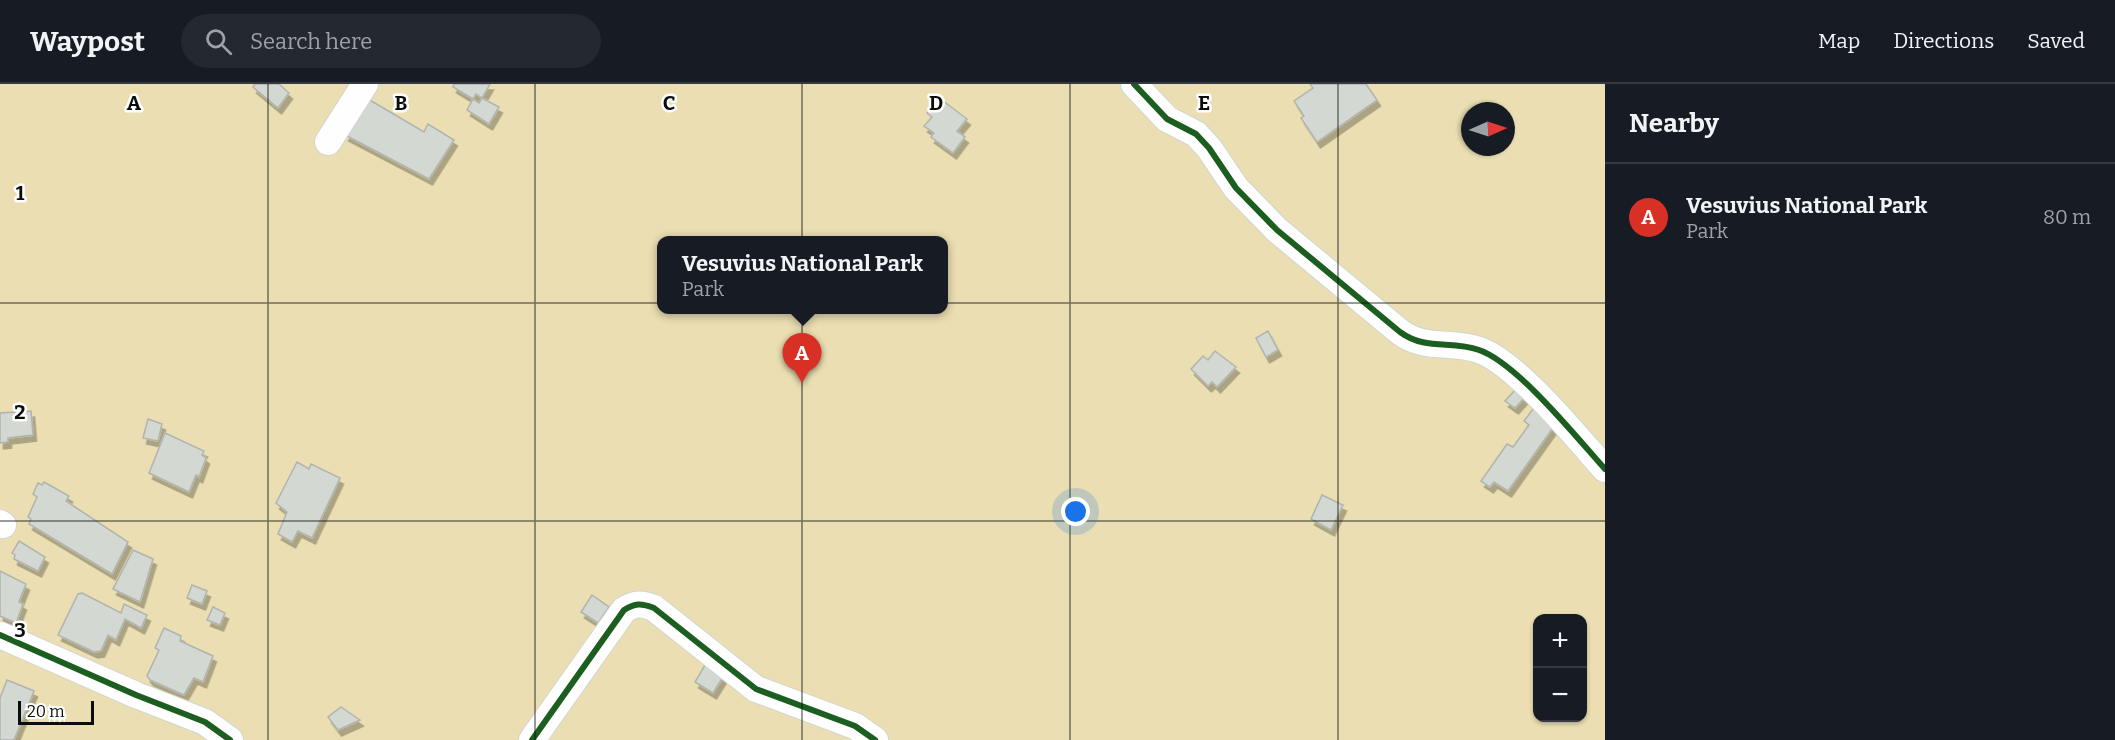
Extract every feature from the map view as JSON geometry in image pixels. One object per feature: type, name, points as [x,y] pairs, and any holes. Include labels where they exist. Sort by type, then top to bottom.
[{"type":"street","points":[[328,142],[365,84]]},
{"type":"street","points":[[1134,84],[1167,119],[1196,134],[1209,148],[1236,188],[1277,230],[1400,332],[1414,342],[1481,350],[1542,399],[1605,469]]},
{"type":"street","points":[[532,740],[624,610],[633,604],[643,603],[654,608],[756,689],[855,726],[875,740]]},
{"type":"street","points":[[0,635],[136,695],[205,722],[230,740]]},
{"type":"shaded area","points":[[0,84],[1605,84],[1605,740],[0,740]]},
{"type":"building","points":[[255,84],[279,84],[289,93],[278,108],[253,87]]},
{"type":"building","points":[[454,84],[490,84],[482,98],[476,94],[473,99],[453,87]]},
{"type":"building","points":[[1310,84],[1366,84],[1377,100],[1317,142],[1301,118],[1304,116],[1294,101],[1313,88]]},
{"type":"building","points":[[938,97],[967,119],[957,131],[965,137],[953,153],[931,137],[934,133],[924,126],[932,117],[927,113]]},
{"type":"building","points":[[482,98],[499,107],[489,124],[467,110],[473,99],[479,103]]},
{"type":"building","points":[[368,99],[424,132],[428,124],[454,140],[429,179],[345,135]]},
{"type":"building","points":[[1268,331],[1278,350],[1266,357],[1256,338]]},
{"type":"building","points":[[1215,351],[1236,367],[1217,387],[1212,382],[1208,386],[1191,369],[1203,356],[1208,360]]},
{"type":"building","points":[[1517,388],[1526,396],[1515,408],[1505,401]]},
{"type":"building","points":[[1533,409],[1555,425],[1508,491],[1494,482],[1490,487],[1481,481],[1507,444],[1513,447],[1529,425],[1524,421]]},
{"type":"building","points":[[31,411],[33,435],[8,438],[8,442],[0,443],[0,413]]},
{"type":"building","points":[[148,419],[162,424],[158,441],[143,438]]},
{"type":"building","points":[[165,433],[204,451],[202,455],[206,458],[199,477],[196,475],[189,492],[149,473]]},
{"type":"building","points":[[297,462],[309,469],[311,464],[340,478],[312,538],[298,531],[292,542],[278,534],[287,512],[276,503]]},
{"type":"building","points":[[44,482],[69,496],[66,501],[128,542],[112,574],[29,524],[31,519],[28,517],[37,497],[33,494],[38,483],[42,485]]},
{"type":"building","points":[[1322,495],[1343,505],[1331,530],[1311,519]]},
{"type":"building","points":[[19,541],[45,557],[38,571],[14,559],[15,555],[12,553]]},
{"type":"building","points":[[133,550],[153,559],[140,602],[113,589]]},
{"type":"building","points":[[0,571],[26,584],[19,602],[23,604],[16,623],[0,616]]},
{"type":"building","points":[[192,585],[207,591],[202,604],[187,598]]},
{"type":"building","points":[[82,593],[121,613],[124,604],[147,615],[141,628],[125,619],[116,640],[108,635],[101,651],[94,652],[58,635],[78,594]]},
{"type":"building","points":[[592,595],[609,607],[598,623],[581,612]]},
{"type":"building","points":[[213,607],[225,613],[220,625],[207,620]]},
{"type":"building","points":[[164,628],[181,636],[180,641],[213,656],[203,682],[194,678],[184,695],[150,680],[147,676],[159,650],[155,648]]},
{"type":"building","points":[[705,665],[723,677],[713,693],[695,682]]},
{"type":"building","points":[[7,680],[34,691],[14,740],[0,740],[0,698]]},
{"type":"building","points":[[341,707],[360,720],[338,730],[328,717]]},
{"type":"cycle path","points":[[1134,84],[1167,119],[1196,134],[1209,148],[1236,188],[1277,230],[1400,332],[1419,341],[1469,347],[1494,358],[1528,385],[1605,469]]},
{"type":"cycle path","points":[[532,740],[624,610],[638,605],[654,608],[756,689],[855,726],[875,740]]},
{"type":"cycle path","points":[[0,635],[136,695],[205,722],[230,740]]},
{"type":"place","name":"Vesuvius National Park","points":[[802,383]]}]
